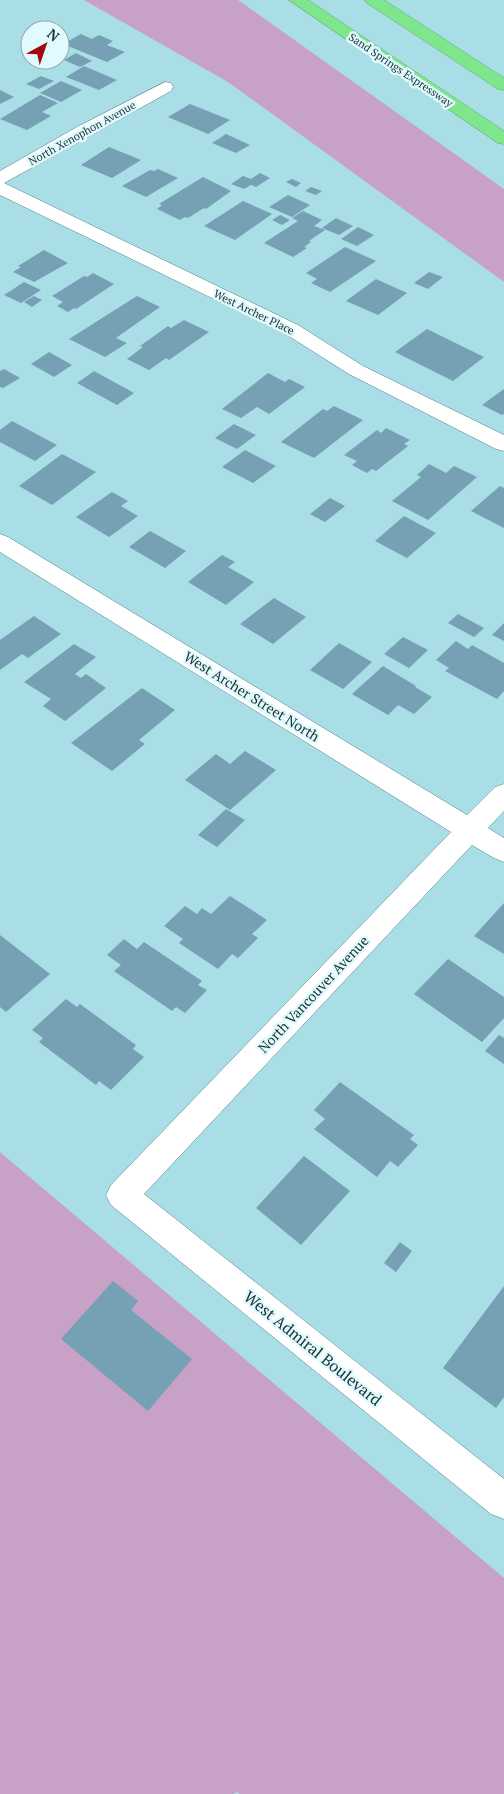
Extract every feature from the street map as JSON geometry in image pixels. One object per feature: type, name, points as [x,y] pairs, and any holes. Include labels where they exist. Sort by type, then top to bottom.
[{"type":"highway","name":"Sand Springs Expressway","points":[[297,0],[504,139]]},
{"type":"highway","points":[[373,0],[504,85]]},
{"type":"street","name":"North Xenophon Avenue","points":[[0,179],[165,87]]},
{"type":"street","name":"West Archer Place","points":[[0,188],[291,329],[356,370],[504,444]]},
{"type":"street","name":"West Archer Street North","points":[[0,542],[504,851]]},
{"type":"street","name":"North Vancouver Avenue","points":[[122,1195],[504,794]]},
{"type":"street","name":"West Admiral Boulevard","points":[[122,1195],[504,1501]]},
{"type":"shaded area","points":[[84,0],[238,0],[504,189],[504,282],[228,82]]},
{"type":"shaded area","points":[[0,1152],[504,1578],[504,1794],[240,1794],[237,1792],[233,1794],[0,1794]]},
{"type":"building","points":[[81,34],[92,39],[99,35],[113,41],[107,45],[125,52],[107,62],[70,47],[70,40]]},
{"type":"building","points":[[76,53],[92,61],[80,67],[70,63],[70,56]]},
{"type":"building","points":[[84,66],[117,80],[99,90],[66,77]]},
{"type":"building","points":[[41,76],[54,81],[39,89],[26,84]]},
{"type":"building","points":[[61,81],[82,90],[61,102],[40,93]]},
{"type":"building","points":[[0,90],[14,97],[0,104]]},
{"type":"building","points":[[40,95],[58,103],[42,112],[51,116],[27,130],[0,119]]},
{"type":"building","points":[[190,104],[230,120],[208,134],[168,117]]},
{"type":"building","points":[[226,134],[250,145],[236,153],[212,143]]},
{"type":"building","points":[[109,147],[141,160],[112,178],[81,165]]},
{"type":"building","points":[[158,169],[178,178],[146,197],[122,186],[150,170]]},
{"type":"building","points":[[260,173],[270,178],[256,187],[251,185],[244,189],[231,184],[243,176],[251,179]]},
{"type":"building","points":[[203,177],[231,191],[206,209],[204,208],[188,218],[185,217],[180,220],[157,209],[162,205],[159,204]]},
{"type":"building","points":[[292,179],[301,183],[296,187],[286,182]]},
{"type":"building","points":[[311,187],[322,191],[316,195],[305,191]]},
{"type":"building","points":[[288,195],[310,205],[292,217],[269,207]]},
{"type":"building","points":[[243,201],[272,214],[235,240],[204,226]]},
{"type":"building","points":[[303,211],[322,220],[314,226],[325,230],[309,241],[311,242],[304,247],[307,248],[293,257],[264,243],[298,221],[292,218]]},
{"type":"building","points":[[280,215],[290,220],[282,225],[272,220]]},
{"type":"building","points":[[336,218],[353,226],[339,235],[322,228]]},
{"type":"building","points":[[358,227],[374,235],[357,246],[341,239]]},
{"type":"building","points":[[345,247],[376,261],[330,292],[311,283],[317,279],[306,273]]},
{"type":"building","points":[[44,250],[68,263],[34,282],[13,272],[21,267],[18,266]]},
{"type":"building","points":[[429,272],[443,277],[428,289],[414,283]]},
{"type":"building","points":[[93,273],[114,284],[76,309],[74,308],[68,312],[57,306],[63,302],[52,296],[84,276],[87,277]]},
{"type":"building","points":[[376,279],[407,293],[378,315],[346,301]]},
{"type":"building","points":[[24,282],[41,290],[21,303],[4,295]]},
{"type":"building","points":[[34,296],[42,300],[32,307],[24,302]]},
{"type":"building","points":[[137,296],[160,307],[116,338],[127,343],[105,357],[69,339]]},
{"type":"building","points":[[184,320],[209,332],[169,360],[166,358],[149,370],[127,359],[143,347],[140,346],[168,326],[171,328]]},
{"type":"building","points":[[427,329],[484,357],[453,381],[395,352]]},
{"type":"building","points":[[49,352],[72,365],[54,377],[31,364]]},
{"type":"building","points":[[4,369],[20,378],[3,388],[0,387],[0,371]]},
{"type":"building","points":[[94,371],[134,393],[117,405],[77,383]]},
{"type":"building","points":[[268,373],[285,382],[289,379],[305,387],[269,414],[257,407],[241,418],[222,409]]},
{"type":"building","points":[[504,389],[504,414],[502,415],[482,405]]},
{"type":"building","points":[[334,406],[363,420],[314,458],[281,442],[323,409],[327,411]]},
{"type":"building","points":[[12,421],[57,445],[35,461],[0,442],[0,430]]},
{"type":"building","points":[[234,424],[256,435],[237,449],[215,438]]},
{"type":"building","points":[[386,428],[410,440],[404,444],[408,446],[376,471],[372,469],[367,473],[352,465],[357,461],[344,455],[377,430],[381,433]]},
{"type":"building","points":[[245,450],[276,466],[253,483],[222,467]]},
{"type":"building","points":[[62,454],[96,472],[52,505],[19,486]]},
{"type":"building","points":[[429,464],[446,473],[454,466],[477,477],[428,520],[392,501],[421,477],[417,475]]},
{"type":"building","points":[[500,486],[504,488],[504,528],[471,511]]},
{"type":"building","points":[[112,492],[128,501],[121,506],[138,516],[109,537],[76,517]]},
{"type":"building","points":[[330,498],[345,506],[325,522],[310,514]]},
{"type":"building","points":[[404,516],[436,533],[407,558],[375,541]]},
{"type":"building","points":[[150,531],[186,551],[165,568],[129,547]]},
{"type":"building","points":[[222,555],[235,562],[228,567],[254,582],[226,605],[188,582]]},
{"type":"building","points":[[274,598],[306,617],[273,644],[240,624]]},
{"type":"building","points":[[458,614],[484,628],[474,637],[448,623]]},
{"type":"building","points":[[34,616],[61,634],[28,658],[22,654],[0,670],[0,640]]},
{"type":"building","points":[[504,623],[504,641],[492,635]]},
{"type":"building","points":[[403,637],[428,650],[409,668],[384,654]]},
{"type":"building","points":[[456,641],[468,649],[472,645],[504,663],[504,691],[497,699],[445,671],[449,668],[436,660]]},
{"type":"building","points":[[339,643],[372,662],[343,689],[310,670]]},
{"type":"building","points":[[74,644],[96,657],[75,674],[81,678],[86,674],[106,688],[65,721],[43,706],[51,699],[24,682]]},
{"type":"building","points":[[383,666],[432,697],[414,714],[398,705],[388,715],[352,694]]},
{"type":"building","points":[[142,688],[175,710],[139,740],[145,744],[112,771],[71,743]]},
{"type":"building","points":[[245,751],[276,770],[230,810],[185,780],[216,754],[230,764]]},
{"type":"building","points":[[226,809],[245,820],[217,847],[198,835]]},
{"type":"building","points":[[230,896],[267,920],[252,934],[258,938],[238,958],[232,954],[218,969],[179,943],[183,939],[164,926],[185,906],[197,914],[202,908],[211,914]]},
{"type":"building","points":[[504,903],[504,954],[474,936]]},
{"type":"building","points":[[0,935],[50,974],[6,1012],[0,1007]]},
{"type":"building","points":[[124,939],[137,949],[144,942],[202,981],[198,985],[207,990],[185,1013],[176,1007],[172,1011],[114,971],[121,965],[107,955]]},
{"type":"building","points":[[448,959],[504,997],[504,1018],[482,1042],[414,994]]},
{"type":"building","points":[[66,999],[77,1007],[80,1004],[136,1045],[133,1049],[144,1057],[111,1090],[99,1081],[96,1085],[39,1042],[43,1038],[32,1030]]},
{"type":"building","points":[[499,1035],[504,1038],[504,1064],[485,1051]]},
{"type":"building","points":[[340,1082],[414,1135],[410,1139],[418,1145],[398,1167],[390,1161],[377,1177],[314,1129],[325,1119],[314,1110]]},
{"type":"building","points":[[304,1156],[350,1191],[301,1245],[256,1208]]},
{"type":"building","points":[[400,1242],[412,1251],[396,1272],[384,1263]]},
{"type":"building","points":[[113,1281],[138,1301],[131,1310],[192,1359],[148,1411],[61,1339]]},
{"type":"building","points":[[504,1286],[504,1397],[496,1408],[443,1368]]}]
